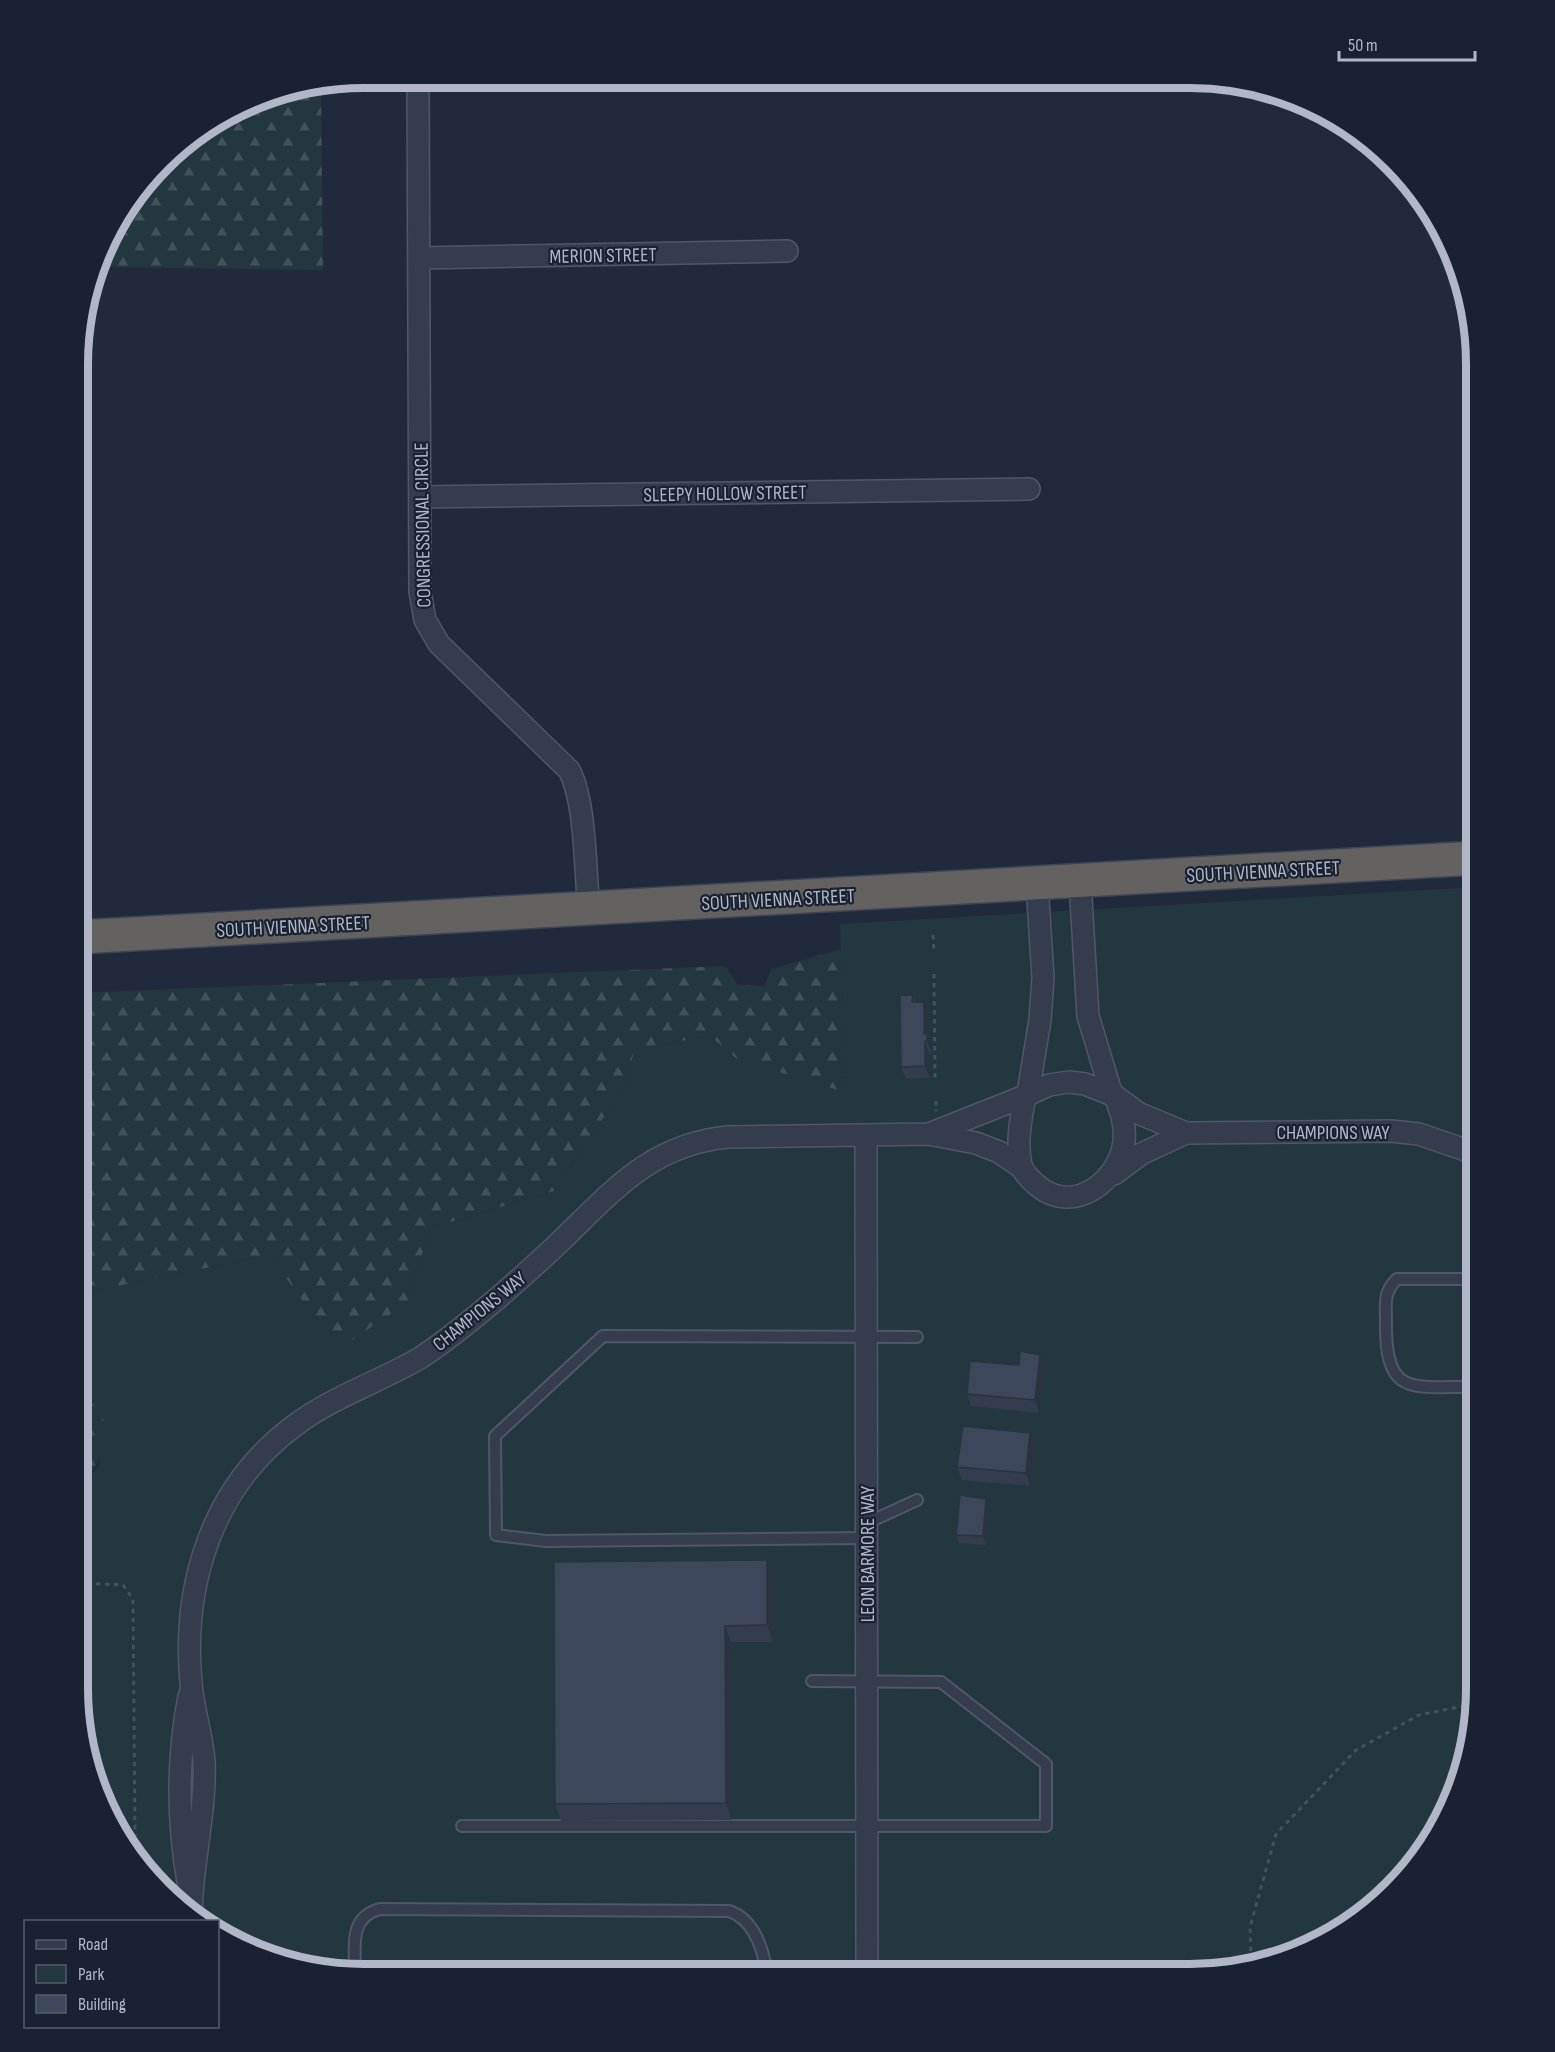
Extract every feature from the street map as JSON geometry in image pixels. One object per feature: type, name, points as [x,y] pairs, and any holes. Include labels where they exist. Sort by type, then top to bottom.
[{"type":"highway","name":"SOUTH VIENNA STREET","points":[[88,937],[1466,859]]},
{"type":"street","name":"CONGRESSIONAL CIRCLE","points":[[418,88],[420,592],[425,620],[439,644],[569,770],[573,778],[580,813],[589,910]]},
{"type":"street","name":"MERION STREET","points":[[419,258],[787,251]]},
{"type":"street","name":"SLEEPY HOLLOW STREET","points":[[420,497],[1029,489]]},
{"type":"street","points":[[1080,882],[1088,1016],[1095,1047],[1124,1126],[1124,1140],[1110,1177]]},
{"type":"street","points":[[1022,1167],[1019,1142],[1040,1020],[1042,978],[1037,884]]},
{"type":"street","name":"CHAMPIONS WAY","points":[[928,1134],[1049,1085],[1069,1082],[1085,1084],[1113,1094],[1138,1113],[1186,1133],[1391,1131],[1419,1134],[1466,1150]]},
{"type":"street","name":"CHAMPIONS WAY","points":[[192,1903],[204,1810],[204,1759],[191,1684],[193,1596],[208,1536],[225,1501],[244,1472],[294,1426],[421,1357],[474,1319],[640,1167],[667,1152],[702,1140],[728,1137],[928,1134],[976,1143],[999,1152],[1022,1167],[1044,1191],[1065,1197],[1077,1197],[1091,1191],[1141,1154],[1186,1133]]},
{"type":"street","name":"LEON BARMORE WAY","points":[[866,1136],[867,1964]]},
{"type":"lane","points":[[1466,1280],[1397,1279],[1386,1294],[1385,1339],[1389,1365],[1395,1375],[1405,1382],[1419,1386],[1466,1387]]},
{"type":"lane","points":[[917,1337],[603,1336],[495,1436],[496,1535],[546,1541],[867,1531],[917,1500]]},
{"type":"lane","points":[[462,1826],[1046,1826],[1046,1764],[941,1682],[812,1681]]},
{"type":"lane","points":[[355,1964],[358,1922],[367,1912],[392,1909],[729,1911],[739,1914],[749,1923],[765,1964]]},
{"type":"path","points":[[933,935],[934,951]]},
{"type":"path","points":[[934,974],[935,1078]]},
{"type":"path","points":[[88,1583],[123,1585],[133,1599],[135,1841]]},
{"type":"path","points":[[1251,1957],[1250,1927],[1276,1834],[1356,1750],[1419,1715],[1466,1707]]},
{"type":"green space","points":[[321,92],[323,270],[106,267],[125,226],[145,196],[169,169],[196,145],[226,125],[259,109]]},
{"type":"green space","points":[[1466,888],[1466,1706],[1461,1742],[1452,1776],[1430,1826],[1410,1856],[1386,1883],[1359,1907],[1329,1927],[1279,1949],[1245,1958],[1209,1963],[364,1964],[328,1961],[293,1954],[259,1943],[226,1927],[182,1895],[145,1856],[125,1826],[109,1793],[94,1742],[88,1688],[88,1479],[99,1465],[102,1411],[88,1400],[88,1292],[270,1255],[337,1349],[407,1303],[430,1228],[554,1191],[623,1089],[635,1049],[710,1036],[738,1059],[845,1091],[840,924]]},
{"type":"green space","points":[[841,949],[845,1092],[737,1059],[710,1036],[635,1049],[623,1089],[554,1191],[430,1228],[407,1303],[337,1350],[270,1255],[88,1292],[88,993],[725,966],[738,985],[764,986],[772,969]]},
{"type":"green space","points":[[88,1400],[102,1411],[104,1424],[103,1445],[88,1478]]},
{"type":"building","points":[[900,995],[913,995],[912,1002],[924,1002],[924,1034],[927,1034],[925,1066],[901,1067]]},
{"type":"building","points":[[1020,1351],[1040,1355],[1035,1400],[967,1394],[970,1361],[1019,1365]]},
{"type":"building","points":[[963,1426],[1030,1433],[1026,1473],[957,1467]]},
{"type":"building","points":[[960,1495],[986,1499],[983,1536],[956,1535]]},
{"type":"building","points":[[767,1560],[767,1625],[725,1626],[726,1803],[555,1804],[554,1562]]}]
